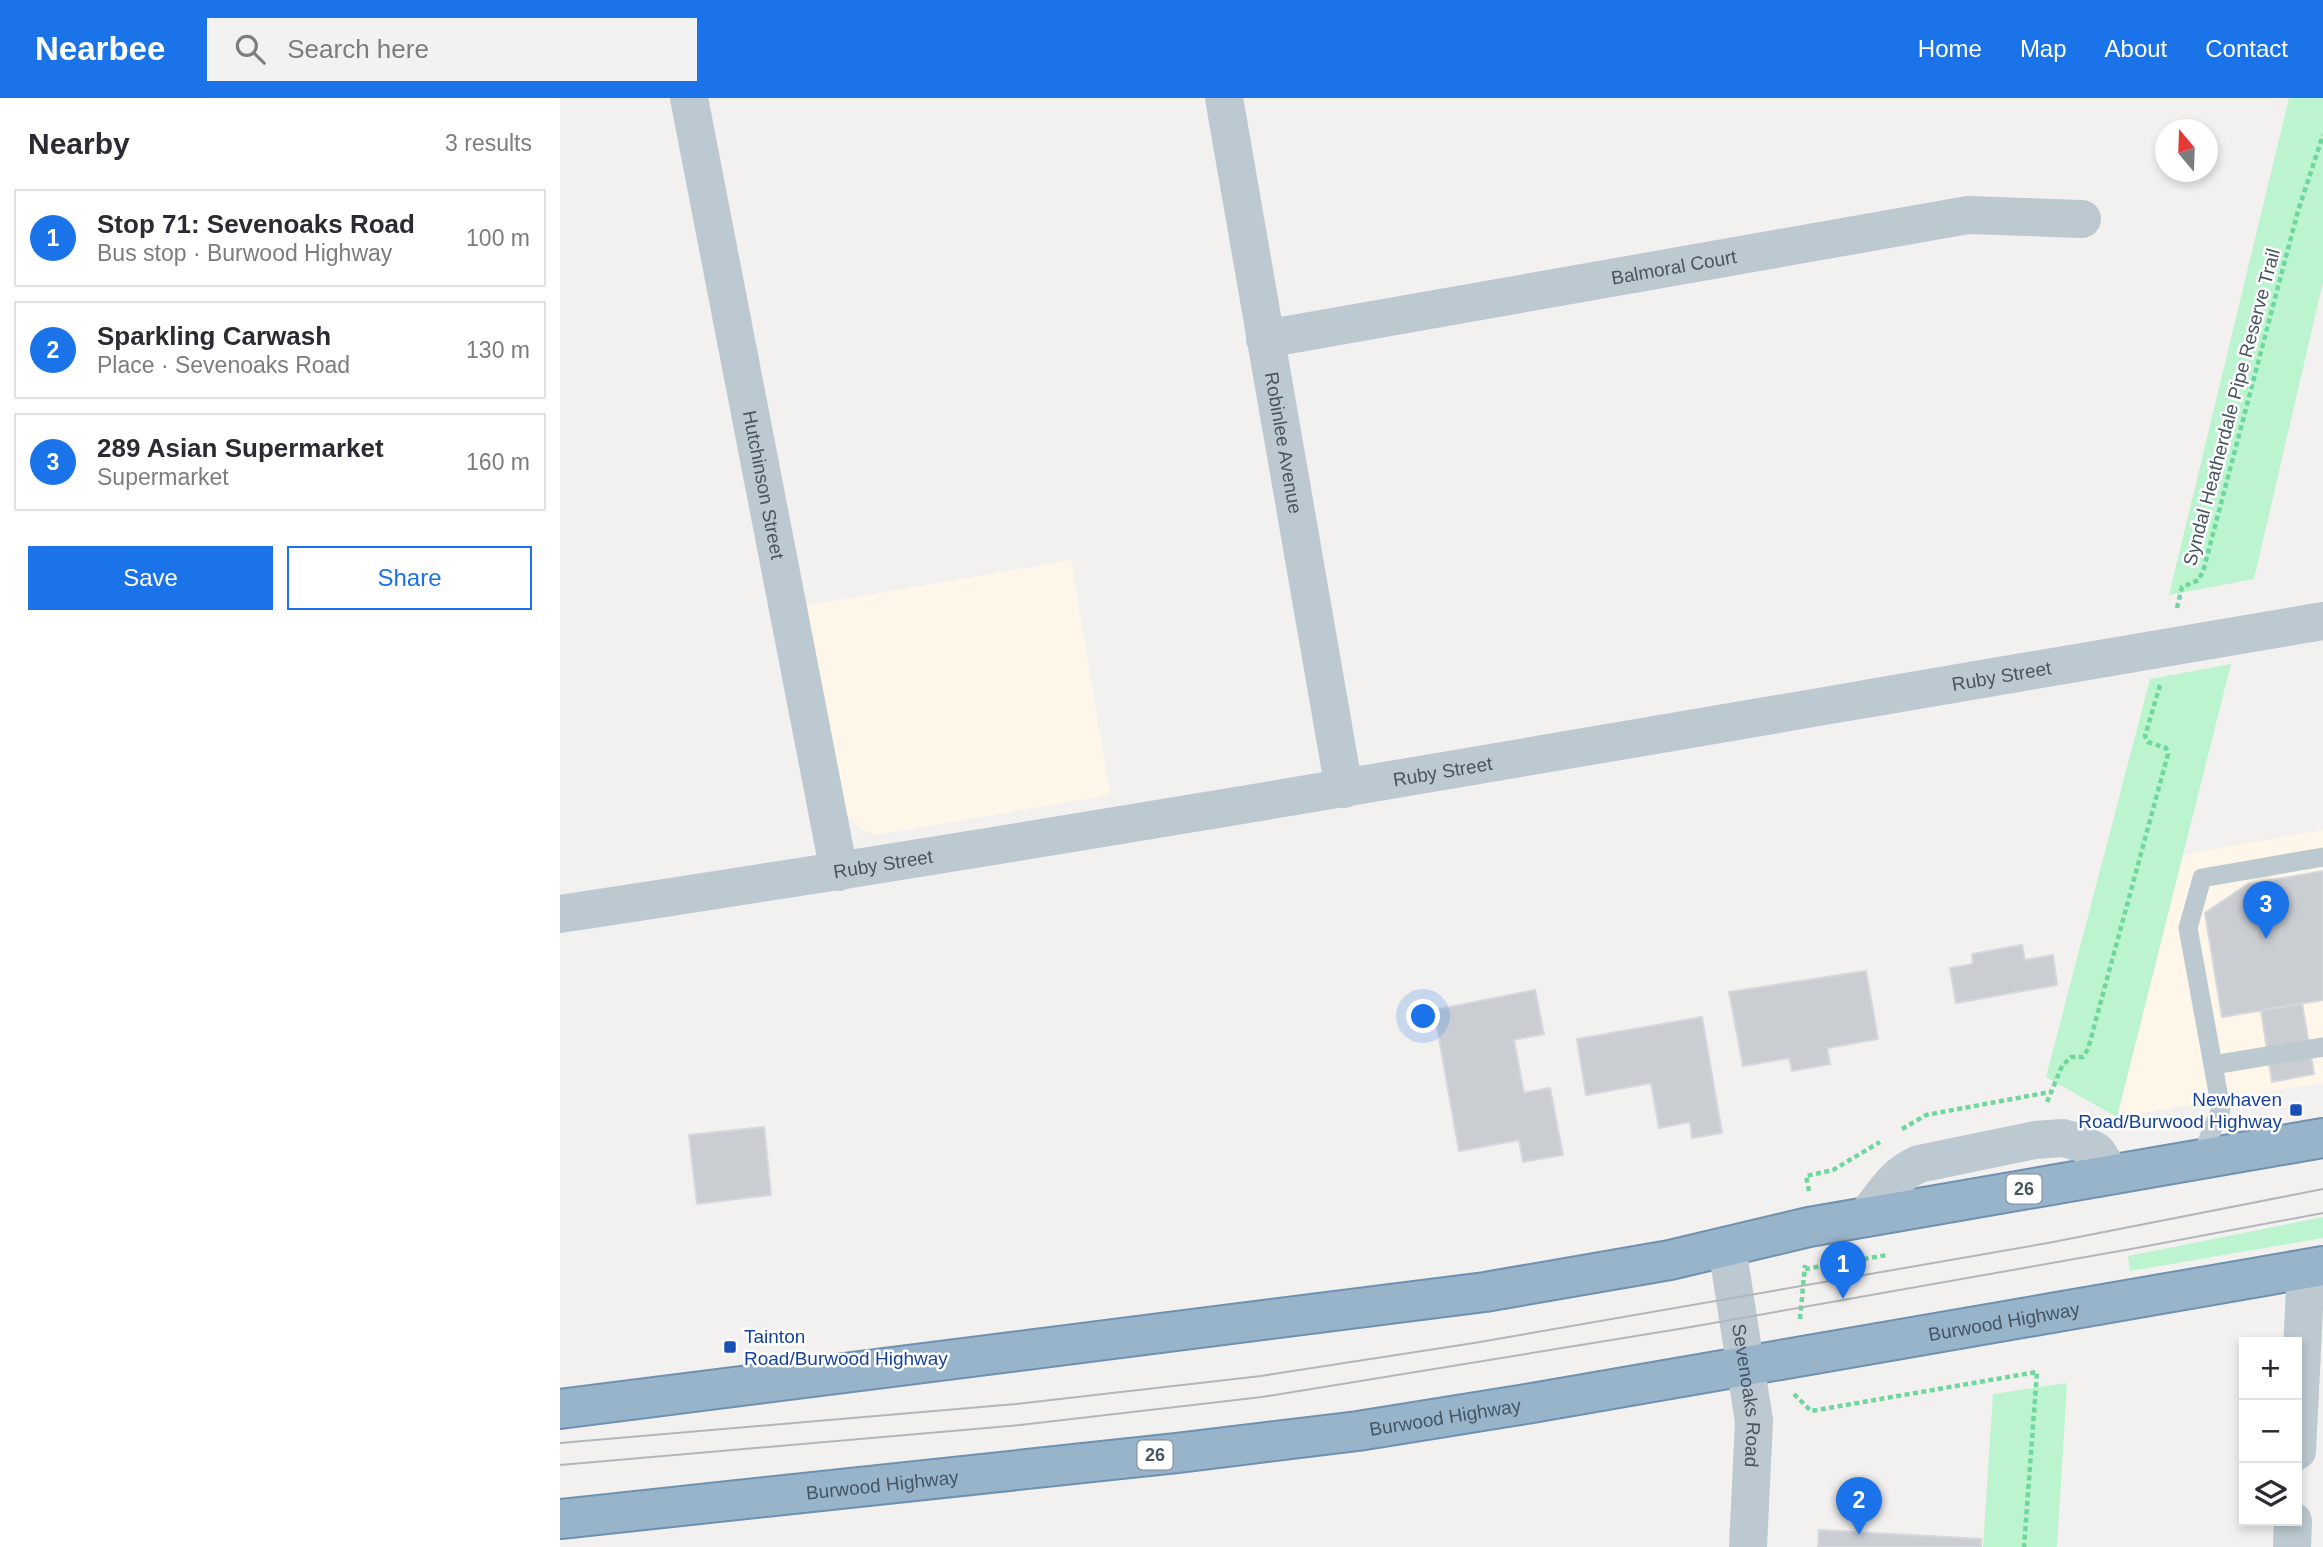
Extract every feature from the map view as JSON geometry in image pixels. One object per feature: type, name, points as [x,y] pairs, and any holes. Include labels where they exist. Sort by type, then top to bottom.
[{"type":"highway","name":"26","points":[[560,1409],[1485,1292],[1670,1260],[1809,1227],[2323,1138]]},
{"type":"highway","name":"Burwood Highway","points":[[560,1519],[1177,1453],[1346,1432],[2314,1268]]},
{"type":"street","name":"Hutchinson Street","points":[[689,98],[839,872]]},
{"type":"street","name":"Robinlee Avenue","points":[[1224,98],[1344,789]]},
{"type":"street","name":"Balmoral Court","points":[[1265,339],[1968,215],[2082,219]]},
{"type":"street","name":"Ruby Street","points":[[560,914],[839,872],[1344,789],[2323,621]]},
{"type":"street","points":[[1866,1217],[1894,1180],[1904,1171],[1919,1164],[2035,1140],[2063,1138],[2081,1143],[2097,1152],[2111,1175]]},
{"type":"street","name":"Sevenoaks Road","points":[[1727,1247],[1754,1421],[1748,1547]]},
{"type":"street","points":[[2302,1400],[2314,1268]]},
{"type":"street","points":[[2292,1547],[2293,1526]]},
{"type":"lane","points":[[2200,1159],[2221,1110],[2188,928],[2202,878],[2323,857]]},
{"type":"lane","points":[[2213,1065],[2323,1047]]},
{"type":"path","name":"Syndal Heatherdale Pipe Reserve Trail","points":[[2035,1140],[2050,1092],[2062,1066],[2071,1057],[2083,1057],[2088,1049],[2168,754],[2166,748],[2148,742],[2145,736],[2182,587],[2199,580],[2204,568],[2298,211],[2323,135]]},
{"type":"path","points":[[2024,1547],[2037,1372],[1811,1411],[1794,1395],[1811,1200],[1806,1176],[1833,1170],[1926,1115],[2050,1092]]},
{"type":"path","points":[[1805,1269],[1887,1255]]},
{"type":"shaded area","points":[[1071,560],[1110,795],[876,835],[860,829],[845,811],[804,606]]},
{"type":"shaded area","points":[[2323,830],[2323,1083],[2117,1117],[2183,855]]},
{"type":"green space","points":[[2289,98],[2323,98],[2323,282],[2254,579],[2169,595]]},
{"type":"green space","points":[[2231,664],[2117,1117],[2046,1077],[2150,679]]},
{"type":"green space","points":[[2323,1217],[2323,1238],[2130,1271],[2128,1256]]},
{"type":"green space","points":[[2067,1383],[2057,1547],[1983,1547],[1993,1394]]},
{"type":"building","points":[[2323,871],[2323,1000],[2222,1017],[2205,913],[2248,884]]},
{"type":"building","points":[[2022,945],[2025,960],[2053,955],[2057,985],[1956,1003],[1950,968],[1973,964],[1972,954]]},
{"type":"building","points":[[1866,971],[1878,1039],[1827,1048],[1830,1064],[1792,1071],[1789,1058],[1743,1066],[1729,992]]},
{"type":"building","points":[[1535,990],[1544,1034],[1514,1040],[1524,1093],[1550,1088],[1563,1155],[1523,1162],[1519,1140],[1459,1151],[1434,1010]]},
{"type":"building","points":[[2302,1003],[2314,1074],[2272,1082],[2261,1010]]},
{"type":"building","points":[[1702,1017],[1722,1133],[1692,1138],[1690,1122],[1659,1128],[1651,1083],[1586,1095],[1577,1039]]},
{"type":"building","points":[[764,1127],[771,1195],[697,1204],[689,1135]]},
{"type":"building","points":[[1819,1530],[1981,1539],[1981,1547],[1818,1547]]},
{"type":"tram line","points":[[560,1443],[1016,1404],[1261,1376],[1474,1343],[2048,1243],[2323,1189]]},
{"type":"tram line","points":[[560,1465],[1020,1425],[1262,1397],[1685,1328],[2323,1213]]},
{"type":"place","name":"289 Asian Supermarket","points":[[2266,939]]},
{"type":"place","name":"Newhaven Road/Burwood Highway","points":[[2296,1110]]},
{"type":"place","name":"Stop 71: Sevenoaks Road","points":[[1843,1299]]},
{"type":"place","name":"Tainton Road/Burwood Highway","points":[[730,1347]]},
{"type":"place","name":"Sparkling Carwash","points":[[1859,1535]]}]
